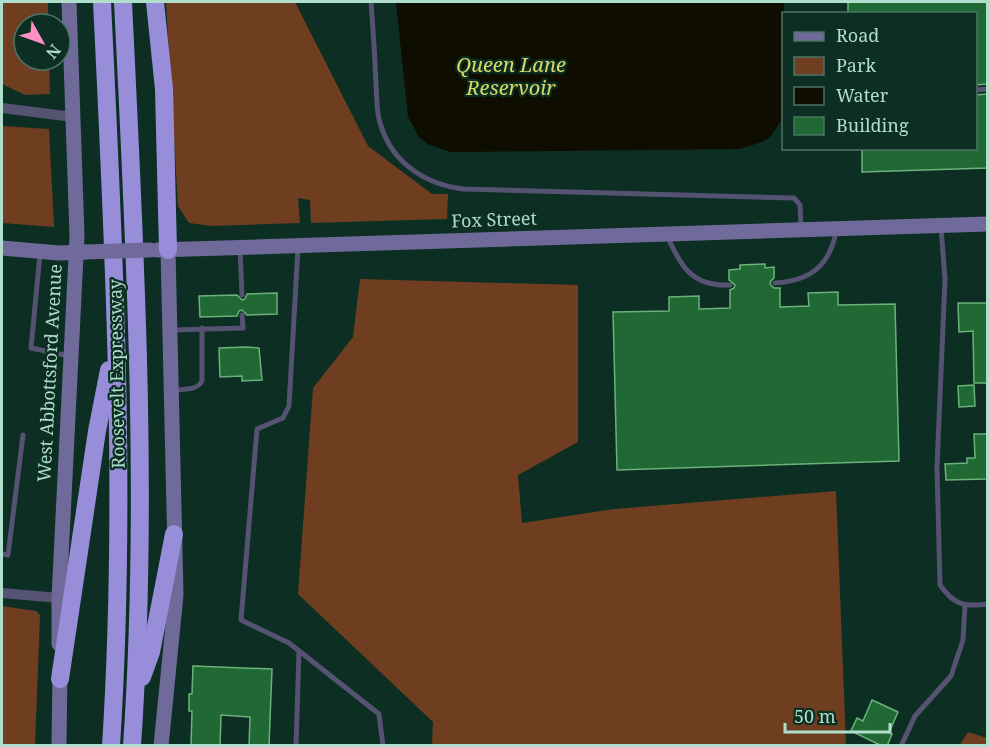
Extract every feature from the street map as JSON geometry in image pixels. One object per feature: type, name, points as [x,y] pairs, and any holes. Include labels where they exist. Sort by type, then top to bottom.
[{"type":"highway","name":"Roosevelt Expressway","points":[[102,2],[116,336],[119,569],[111,746]]},
{"type":"highway","name":"Roosevelt Expressway","points":[[123,2],[134,230],[140,479],[140,569],[132,746]]},
{"type":"highway","points":[[155,2],[164,89],[168,250]]},
{"type":"highway","points":[[60,679],[97,431],[116,336]]},
{"type":"highway","points":[[136,696],[151,652],[174,534]]},
{"type":"street","name":"West Abbottsford Avenue","points":[[59,746],[59,598],[71,357],[80,252],[72,117],[69,2]]},
{"type":"street","points":[[2,108],[72,117]]},
{"type":"street","name":"Fox Street","points":[[2,248],[80,252],[168,250],[987,224]]},
{"type":"street","points":[[161,746],[176,595],[168,250]]},
{"type":"street","points":[[2,593],[59,598]]},
{"type":"lane","points":[[371,2],[380,125],[395,154],[406,166],[433,182],[464,189],[794,198],[800,205],[801,230]]},
{"type":"lane","points":[[941,226],[945,279],[937,467],[940,585],[951,600],[970,606],[987,604]]},
{"type":"lane","points":[[775,284],[801,279],[814,272],[828,255],[836,229]]},
{"type":"lane","points":[[666,234],[679,262],[693,276],[707,283],[730,285]]},
{"type":"lane","points":[[298,246],[289,406],[283,418],[257,429],[241,620],[289,643],[379,714],[383,746]]},
{"type":"lane","points":[[240,248],[242,295]]},
{"type":"lane","points":[[40,251],[31,348],[71,357]]},
{"type":"lane","points":[[171,330],[243,328],[242,315]]},
{"type":"lane","points":[[173,390],[195,388],[202,381],[202,328]]},
{"type":"lane","points":[[2,554],[8,555],[23,435]]},
{"type":"lane","points":[[901,746],[915,716],[951,676],[963,640],[965,605]]},
{"type":"lane","points":[[296,746],[299,651]]},
{"type":"green space","points":[[2,2],[48,2],[48,12],[12,12],[12,72],[49,72],[50,94],[25,95],[2,84]]},
{"type":"green space","points":[[166,2],[295,2],[368,146],[432,194],[448,194],[447,219],[311,223],[310,200],[298,198],[300,223],[212,226],[189,223],[178,206]]},
{"type":"green space","points":[[2,126],[49,129],[54,227],[2,223]]},
{"type":"green space","points":[[360,279],[578,285],[578,442],[518,475],[522,523],[614,509],[836,491],[846,745],[432,745],[433,722],[298,594],[313,388],[353,337]]},
{"type":"green space","points":[[2,606],[36,611],[40,615],[35,745],[2,745]]},
{"type":"green space","points":[[968,732],[987,738],[987,745],[960,745]]},
{"type":"water","name":"Queen Lane Reservoir","points":[[396,2],[784,2],[784,12],[782,12],[782,120],[771,136],[762,142],[739,149],[450,152],[428,144],[419,137],[408,117]]},
{"type":"building","points":[[848,2],[987,2],[987,84],[977,85],[977,12],[848,12]]},
{"type":"building","points":[[987,94],[987,168],[862,172],[862,150],[977,150],[977,95]]},
{"type":"building","points":[[765,264],[765,268],[774,267],[774,278],[770,284],[774,288],[780,288],[780,307],[809,306],[808,293],[838,292],[838,305],[895,304],[899,461],[617,470],[613,312],[669,311],[669,297],[699,296],[699,309],[730,308],[730,290],[735,285],[729,280],[729,270],[740,269],[740,265]]},
{"type":"building","points":[[277,293],[277,314],[247,315],[242,310],[237,316],[200,317],[199,296],[237,295],[242,300],[247,294]]},
{"type":"building","points":[[958,303],[987,303],[987,383],[974,383],[973,331],[959,332]]},
{"type":"building","points":[[219,348],[259,348],[262,380],[242,381],[242,376],[220,377]]},
{"type":"building","points":[[974,385],[975,406],[959,407],[958,386]]},
{"type":"building","points":[[974,434],[987,434],[987,479],[946,480],[945,464],[967,463],[967,458],[975,458]]},
{"type":"building","points":[[193,666],[272,669],[269,746],[249,746],[250,717],[221,715],[220,746],[191,746],[192,711],[189,711],[189,694],[192,694]]},
{"type":"building","points":[[872,700],[898,712],[889,733],[892,734],[887,746],[882,746],[851,731],[857,718],[863,721]]}]
